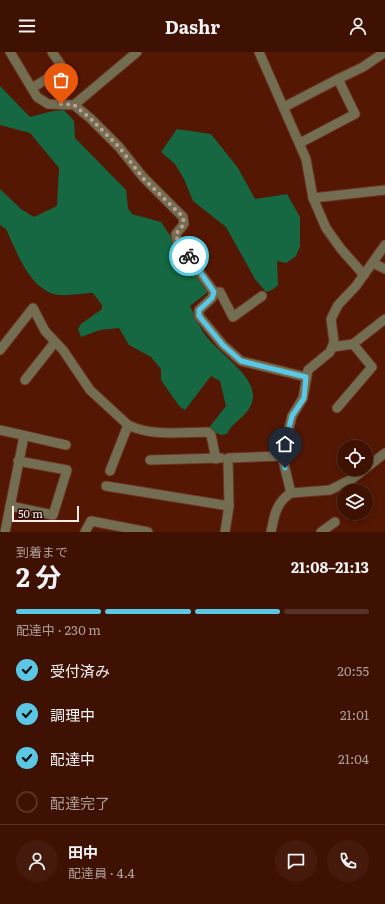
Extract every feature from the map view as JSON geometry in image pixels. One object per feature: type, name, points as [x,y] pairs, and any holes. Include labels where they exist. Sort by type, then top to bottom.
[{"type":"street","points":[[10,52],[37,97],[48,104],[74,105],[90,118],[119,147],[143,178],[183,217],[184,224],[176,234],[177,241],[214,292]]},
{"type":"street","points":[[32,88],[45,80],[61,65],[52,52]]},
{"type":"street","points":[[74,105],[138,52]]},
{"type":"street","points":[[260,52],[300,143],[306,159],[313,198],[326,228],[341,249],[364,275]]},
{"type":"street","points":[[284,107],[338,78],[363,67],[385,52]]},
{"type":"street","points":[[300,143],[354,114],[338,78]]},
{"type":"street","points":[[313,198],[385,190]]},
{"type":"street","points":[[333,348],[331,319],[338,306],[364,275],[385,245]]},
{"type":"street","points":[[373,263],[385,269]]},
{"type":"street","points":[[214,292],[220,292],[233,317],[262,296]]},
{"type":"street","points":[[214,292],[212,298],[199,310],[199,316],[231,353],[241,361],[306,377]]},
{"type":"street","points":[[0,350],[33,308],[45,331],[55,342],[90,390],[128,425],[140,431],[150,432],[208,432],[212,435],[216,458]]},
{"type":"street","points":[[291,493],[282,456],[292,416],[304,398],[308,370],[333,348],[353,344],[385,319]]},
{"type":"street","points":[[26,380],[55,342]]},
{"type":"street","points":[[337,408],[372,367],[353,344]]},
{"type":"street","points":[[110,471],[128,425]]},
{"type":"street","points":[[0,430],[66,445]]},
{"type":"street","points":[[5,532],[24,436]]},
{"type":"street","points":[[373,463],[385,453]]},
{"type":"street","points":[[150,460],[282,456]]},
{"type":"street","points":[[225,532],[229,506],[228,458]]},
{"type":"street","points":[[10,506],[53,514],[67,470],[18,461]]},
{"type":"street","points":[[271,532],[278,507],[285,497],[291,493],[330,490],[356,476]]},
{"type":"street","points":[[106,486],[229,506]]},
{"type":"street","points":[[85,532],[91,521],[148,532]]},
{"type":"street","points":[[321,532],[335,522]]},
{"type":"green space","points":[[0,86],[30,117],[53,111],[64,110],[74,121],[75,138],[126,190],[128,208],[132,214],[161,222],[208,292],[190,306],[206,336],[242,373],[252,389],[253,397],[249,409],[233,425],[227,434],[221,435],[208,429],[226,406],[220,381],[211,376],[185,410],[179,406],[161,380],[161,369],[151,357],[129,345],[119,328],[100,330],[81,337],[78,329],[81,324],[102,309],[102,305],[93,293],[67,295],[53,294],[36,283],[24,266],[6,229],[0,225],[0,189],[21,209],[34,217],[57,206],[59,168],[30,133],[0,125]]},
{"type":"green space","points":[[177,129],[211,134],[238,168],[255,199],[287,194],[300,217],[300,246],[296,256],[286,263],[277,261],[278,285],[272,290],[266,292],[255,279],[226,227],[193,201],[184,179],[175,164],[161,152]]},
{"type":"building","points":[[70,75],[78,84],[62,98],[55,88]]},
{"type":"way so far","points":[[61,104],[74,105],[90,118],[108,138],[119,147],[143,178],[183,217],[185,220],[184,224],[176,234],[176,237],[177,241],[189,256]]},
{"type":"route","points":[[189,256],[214,292],[212,298],[199,310],[198,314],[223,345],[241,361],[306,377],[304,398],[294,411],[285,443],[282,456],[285,468]]}]
